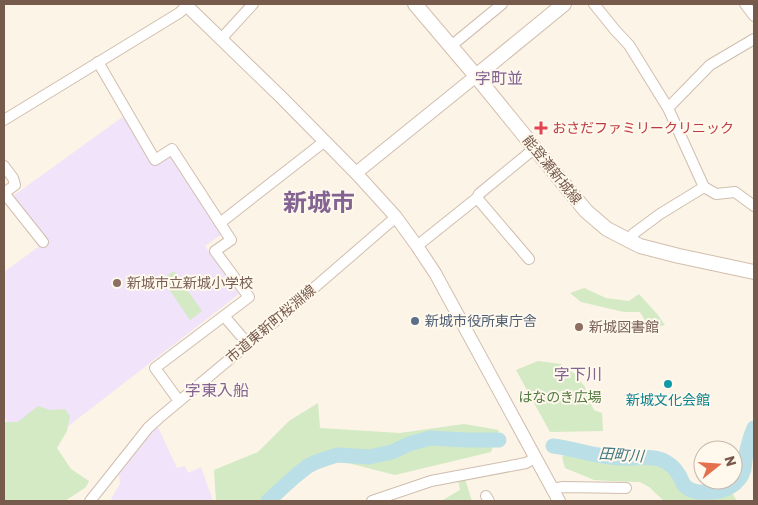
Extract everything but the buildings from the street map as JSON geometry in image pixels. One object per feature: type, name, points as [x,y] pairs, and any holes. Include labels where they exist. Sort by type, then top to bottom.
[{"type":"main road","name":"能登瀬新城線","points":[[415,4],[586,210],[608,229],[640,246],[754,272]]},
{"type":"main road","points":[[476,76],[564,4]]},
{"type":"street","points":[[221,39],[253,4]]},
{"type":"street","points":[[451,46],[502,4]]},
{"type":"street","points":[[594,4],[630,45],[668,108],[704,187],[716,194],[734,192],[754,206]]},
{"type":"street","points":[[745,4],[754,16]]},
{"type":"street","points":[[4,120],[179,13],[186,5],[325,141],[396,218],[435,273],[559,501]]},
{"type":"street","points":[[668,108],[710,65],[754,39]]},
{"type":"street","points":[[98,62],[154,160],[172,149],[231,240],[215,251],[249,297],[155,368],[179,402]]},
{"type":"street","points":[[356,173],[476,76]]},
{"type":"street","points":[[220,223],[325,141]]},
{"type":"street","points":[[417,246],[535,148]]},
{"type":"street","points":[[4,166],[15,185],[4,193],[43,242]]},
{"type":"street","points":[[630,241],[633,234],[660,214],[704,187]]},
{"type":"street","points":[[477,198],[528,259]]},
{"type":"street","name":"市道東新町桜淵線","points":[[90,501],[148,428],[396,218]]},
{"type":"street","points":[[224,316],[248,344]]},
{"type":"street","points":[[372,501],[431,480],[526,463],[535,458]]},
{"type":"street","points":[[552,489],[563,487],[626,488]]},
{"type":"shaded area","name":"新城市立新城小学校","points":[[124,116],[154,164],[171,155],[222,234],[205,246],[239,294],[31,455],[4,417],[4,272],[48,240],[13,196]]},
{"type":"shaded area","points":[[158,427],[177,468],[185,466],[188,473],[201,467],[213,501],[112,501],[111,499],[120,484],[119,474]]},
{"type":"green space","points":[[174,271],[202,311],[190,320],[162,279]]},
{"type":"green space","points":[[584,288],[606,298],[629,301],[639,294],[665,325],[650,329],[640,312],[624,312],[581,302],[570,293]]},
{"type":"green space","name":"はなのき広場","points":[[538,361],[561,364],[575,374],[585,387],[587,397],[594,410],[602,413],[603,431],[550,432],[516,370]]},
{"type":"green space","points":[[318,403],[320,428],[400,433],[464,424],[499,430],[491,452],[395,475],[340,461],[311,472],[278,501],[216,501],[214,470],[258,452],[289,421]]},
{"type":"green space","points":[[38,406],[50,410],[65,409],[70,416],[67,431],[57,448],[71,469],[89,481],[86,487],[65,501],[4,501],[4,422],[18,422]]},
{"type":"green space","points":[[570,452],[629,459],[654,458],[668,466],[681,483],[691,492],[720,497],[732,493],[737,501],[664,501],[649,487],[640,482],[594,480],[565,468],[562,457]]},
{"type":"green space","points":[[458,479],[465,479],[472,501],[441,501],[460,490]]},
{"type":"waterway","name":"田町川","points":[[553,446],[606,457],[648,457],[662,460],[674,468],[684,485],[692,491],[715,492],[731,486],[742,475],[746,452],[754,428]]},
{"type":"waterway","name":"田町川","points":[[268,501],[308,466],[337,455],[369,457],[392,452],[409,444],[430,438],[499,440]]},
{"type":"place","name":"おさだファミリークリニック","points":[[541,128]]},
{"type":"place","name":"新城市立新城小学校","points":[[117,283]]},
{"type":"place","name":"新城市役所東庁舎","points":[[415,321]]},
{"type":"place","name":"新城図書館","points":[[579,327]]},
{"type":"place","name":"新城文化会館","points":[[668,384]]},
{"type":"district","name":"字町並","points":[[499,78]]},
{"type":"district","name":"新城市","points":[[319,203]]},
{"type":"district","name":"字下川","points":[[578,374]]},
{"type":"district","name":"字東入船","points":[[217,390]]}]
